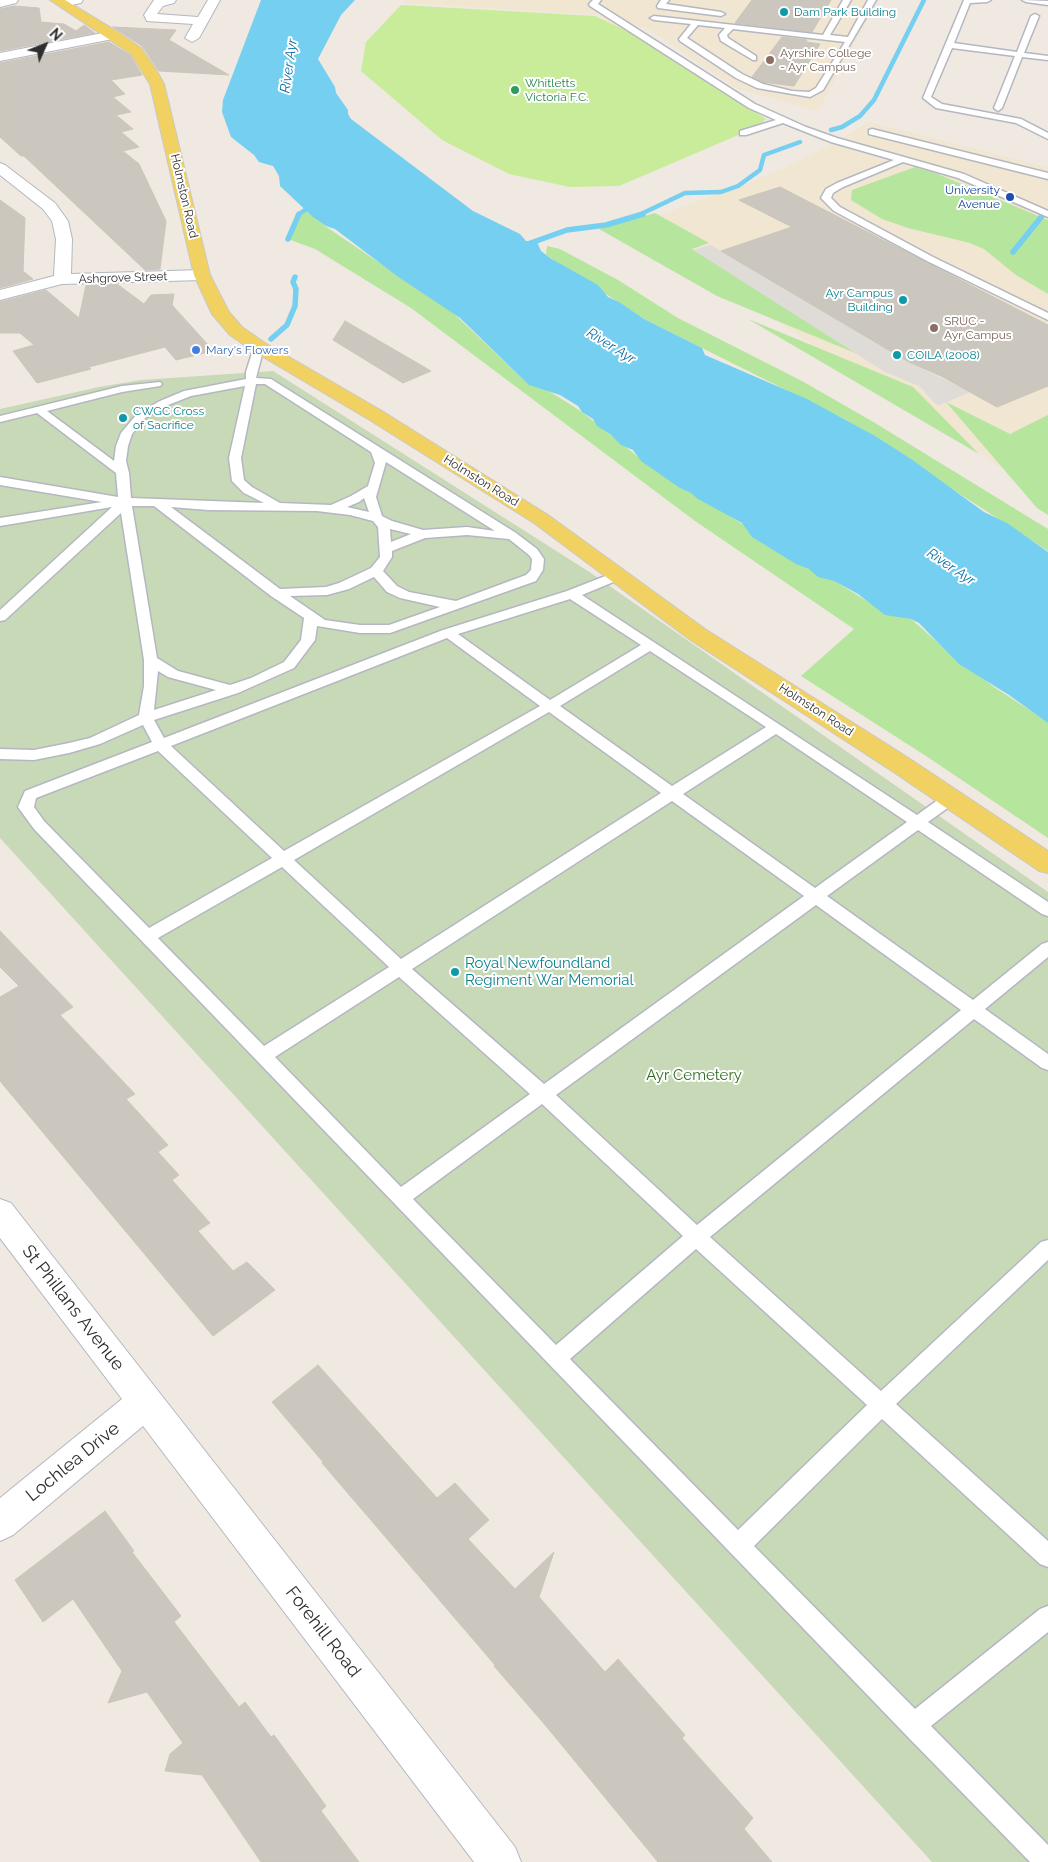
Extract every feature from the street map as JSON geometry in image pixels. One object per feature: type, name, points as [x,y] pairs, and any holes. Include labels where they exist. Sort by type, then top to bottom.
[{"type":"main road","name":"Holmston Road","points":[[65,1],[136,52],[158,84],[202,275],[221,314],[236,331],[258,347],[375,415],[541,519],[698,634],[951,798],[1048,864]]},
{"type":"street","points":[[0,3],[12,0]]},
{"type":"street","points":[[170,0],[158,3],[150,15],[152,18],[201,21]]},
{"type":"street","points":[[192,38],[213,1],[196,0]]},
{"type":"street","points":[[0,57],[114,35]]},
{"type":"street","name":"Ashgrove Street","points":[[0,168],[49,206],[60,221],[64,238],[62,279],[202,275]]},
{"type":"street","points":[[0,295],[62,279]]},
{"type":"street","name":"St Phillans Avenue","points":[[0,1214],[146,1402]]},
{"type":"street","name":"Lochlea Drive","points":[[0,1522],[146,1402]]},
{"type":"street","name":"Forehill Road","points":[[146,1402],[500,1862]]},
{"type":"lane","points":[[596,0],[593,4],[752,106],[834,140],[961,176],[1048,214]]},
{"type":"lane","points":[[665,0],[661,6],[721,14]]},
{"type":"lane","points":[[622,22],[669,14],[683,0]]},
{"type":"lane","points":[[825,37],[847,0]]},
{"type":"lane","points":[[696,23],[683,39],[739,76],[760,86],[810,95],[819,90],[872,0]]},
{"type":"lane","points":[[987,0],[968,1],[926,98],[939,106],[1018,121],[1048,136]]},
{"type":"lane","points":[[1026,0],[1048,2]]},
{"type":"lane","points":[[998,108],[1035,16]]},
{"type":"lane","points":[[646,19],[850,40]]},
{"type":"lane","points":[[731,27],[723,36],[724,39],[753,58]]},
{"type":"lane","points":[[949,45],[1048,58]]},
{"type":"lane","points":[[743,133],[784,120]]},
{"type":"lane","points":[[872,132],[1048,176]]},
{"type":"lane","points":[[901,160],[840,184],[829,191],[826,198],[837,209],[930,259],[1048,317]]},
{"type":"lane","points":[[258,347],[251,372],[251,381],[234,458],[238,481],[248,490],[281,507]]},
{"type":"lane","points":[[157,502],[276,593],[311,617],[321,623],[350,628],[390,630],[532,578],[537,570],[538,559],[533,552],[512,536],[267,381],[251,381],[188,394],[164,403],[142,416],[127,433],[122,446],[120,462],[123,473],[125,502],[151,660],[151,686],[146,718],[160,744],[400,968],[543,1094],[696,1237],[1048,1556]]},
{"type":"lane","points":[[0,419],[122,389],[156,384]]},
{"type":"lane","points":[[38,409],[123,473]]},
{"type":"lane","points":[[276,593],[328,591],[344,586],[376,571],[386,557],[384,527],[377,518],[370,497],[381,463],[376,450]]},
{"type":"lane","points":[[0,481],[125,502]]},
{"type":"lane","points":[[332,509],[355,499],[374,487]]},
{"type":"lane","points":[[0,618],[125,502]]},
{"type":"lane","points":[[0,522],[125,502],[157,502],[208,506],[332,509],[377,518],[388,524],[423,534]]},
{"type":"lane","points":[[386,549],[423,534],[468,531],[512,536]]},
{"type":"lane","points":[[376,571],[392,589],[405,595],[434,602],[459,605]]},
{"type":"lane","points":[[618,575],[572,594],[448,633],[160,744],[30,795],[26,807],[39,825],[1047,1862]]},
{"type":"lane","points":[[572,594],[776,727],[1048,910]]},
{"type":"lane","points":[[0,754],[34,754],[95,741],[146,718],[233,690],[289,665],[308,640],[311,617]]},
{"type":"lane","points":[[448,633],[1048,1063]]},
{"type":"lane","points":[[148,937],[550,706],[651,645]]},
{"type":"lane","points":[[151,660],[173,674],[233,690]]},
{"type":"lane","points":[[263,1056],[776,727]]},
{"type":"lane","points":[[400,1198],[951,798]]},
{"type":"lane","points":[[556,1358],[696,1237],[1048,948]]},
{"type":"lane","points":[[738,1546],[881,1405],[1048,1248]]},
{"type":"lane","points":[[913,1726],[1048,1617]]},
{"type":"shaded area","name":"Ayrshire College - Ayr Campus","points":[[406,0],[878,0],[818,111],[738,89],[645,27],[622,31],[598,15],[404,3]]},
{"type":"shaded area","points":[[870,122],[1048,167],[1048,498],[631,226],[781,170],[829,146]]},
{"type":"shaded area","points":[[711,245],[909,362],[970,392],[938,406],[919,386],[885,372],[693,250]]},
{"type":"green space","points":[[401,5],[595,16],[631,33],[766,119],[757,127],[619,186],[570,187],[509,174],[442,140],[361,71],[366,42]]},
{"type":"green space","points":[[915,167],[935,173],[1048,220],[1048,294],[1016,275],[984,249],[970,243],[908,228],[882,219],[851,200],[852,190]]},
{"type":"green space","points":[[305,209],[325,226],[452,312],[523,379],[552,393],[582,412],[652,468],[878,608],[911,619],[944,648],[994,687],[1048,722],[1048,838],[926,756],[801,676],[854,629],[695,521],[411,308],[315,249],[288,239]]},
{"type":"green space","points":[[655,213],[709,243],[692,249],[894,369],[717,296],[599,229]]},
{"type":"green space","points":[[547,246],[560,249],[618,280],[678,318],[802,381],[875,423],[1048,529],[1048,551],[844,419],[644,319],[546,255]]},
{"type":"green space","points":[[748,319],[913,387],[979,454]]},
{"type":"green space","name":"Ayr Cemetery","points":[[273,371],[591,573],[1048,892],[1048,1862],[932,1862],[0,838],[0,409],[99,387],[141,380]]},
{"type":"green space","points":[[946,402],[1010,434],[1048,415],[1048,515],[1037,508]]},
{"type":"water","name":"River Ayr","points":[[261,0],[355,0],[341,15],[318,59],[335,87],[336,93],[348,110],[351,119],[473,211],[520,234],[526,241],[537,242],[541,251],[550,258],[598,285],[608,297],[644,319],[702,348],[705,355],[807,399],[875,436],[911,459],[984,512],[1007,523],[1048,552],[1048,723],[1009,695],[959,664],[919,623],[911,619],[885,615],[858,594],[834,581],[818,577],[809,569],[796,564],[752,537],[742,523],[680,488],[641,461],[633,450],[621,445],[610,434],[597,426],[593,419],[582,412],[578,406],[560,395],[529,385],[460,318],[397,276],[335,229],[326,226],[313,217],[280,186],[279,176],[273,166],[259,162],[254,155],[231,137],[222,112],[223,100]]},
{"type":"building","name":"Dam Park Building","points":[[752,0],[831,0],[812,32],[735,23]]},
{"type":"building","points":[[14,6],[39,8],[41,22],[64,24],[76,31],[84,25],[95,33],[0,51],[0,9]]},
{"type":"building","points":[[113,27],[176,30],[169,40],[229,75],[159,71],[142,46]]},
{"type":"building","points":[[782,37],[807,40],[806,42],[820,44],[794,86],[762,82],[752,77]]},
{"type":"building","points":[[109,42],[130,55],[142,75],[111,80],[125,94],[113,97],[131,112],[116,115],[133,129],[121,132],[139,147],[123,151],[139,164],[166,221],[160,269],[145,270],[24,156],[21,156],[0,137],[0,63]]},
{"type":"building","name":"Ayr Campus Building","points":[[780,187],[1048,325],[1048,386],[997,407],[941,376],[909,362],[721,251],[792,227],[739,200]]},
{"type":"building","points":[[0,200],[25,218],[23,271],[33,279],[0,288]]},
{"type":"building","points":[[117,284],[144,304],[151,295],[174,294],[172,305],[210,347],[206,348],[209,352],[176,360],[165,347],[37,383],[13,351],[34,345],[20,333],[0,333],[0,302],[46,290],[79,318],[86,285]]},
{"type":"building","points":[[345,321],[431,371],[403,383],[333,340]]},
{"type":"building","points":[[0,931],[73,1007],[60,1015],[135,1094],[126,1099],[168,1145],[158,1152],[179,1175],[172,1180],[210,1223],[198,1231],[233,1271],[247,1262],[275,1290],[213,1336],[0,1081],[0,997],[19,986],[0,967]]},
{"type":"building","points":[[318,1365],[437,1498],[455,1483],[489,1520],[468,1539],[515,1589],[554,1552],[539,1597],[605,1672],[618,1659],[685,1735],[682,1738],[753,1818],[744,1829],[772,1862],[658,1862],[495,1665],[272,1402]]},
{"type":"building","points":[[105,1511],[134,1551],[132,1552],[181,1616],[174,1622],[239,1707],[245,1702],[271,1737],[274,1735],[326,1806],[321,1811],[359,1862],[261,1862],[202,1775],[165,1771],[170,1754],[183,1743],[147,1692],[108,1703],[122,1671],[73,1599],[43,1622],[15,1580]]},
{"type":"waterway","points":[[831,130],[842,127],[860,116],[874,100],[924,0]]},
{"type":"waterway","points":[[639,215],[685,193],[721,192],[738,186],[760,170],[764,155],[800,142]]},
{"type":"waterway","points":[[299,214],[313,204]]},
{"type":"waterway","points":[[288,239],[299,214]]},
{"type":"waterway","points":[[525,245],[567,230],[606,225],[643,214]]},
{"type":"waterway","points":[[1013,252],[1042,216]]},
{"type":"waterway","points":[[271,339],[287,325],[295,306],[296,289],[293,282],[295,277]]},
{"type":"place","name":"Dam Park Building","points":[[784,12]]},
{"type":"place","name":"Ayrshire College - Ayr Campus","points":[[770,60]]},
{"type":"place","name":"Whitletts Victoria F.C.","points":[[515,90]]},
{"type":"place","name":"University Avenue","points":[[1010,197]]},
{"type":"place","name":"Ayr Campus Building","points":[[903,300]]},
{"type":"place","name":"SRUC - Ayr Campus","points":[[934,328]]},
{"type":"place","name":"Mary's Flowers","points":[[196,350]]},
{"type":"place","name":"COILA (2008)","points":[[897,355]]},
{"type":"place","name":"CWGC Cross of Sacrifice","points":[[123,418]]},
{"type":"place","name":"Royal Newfoundland Regiment War Memorial","points":[[455,972]]}]
